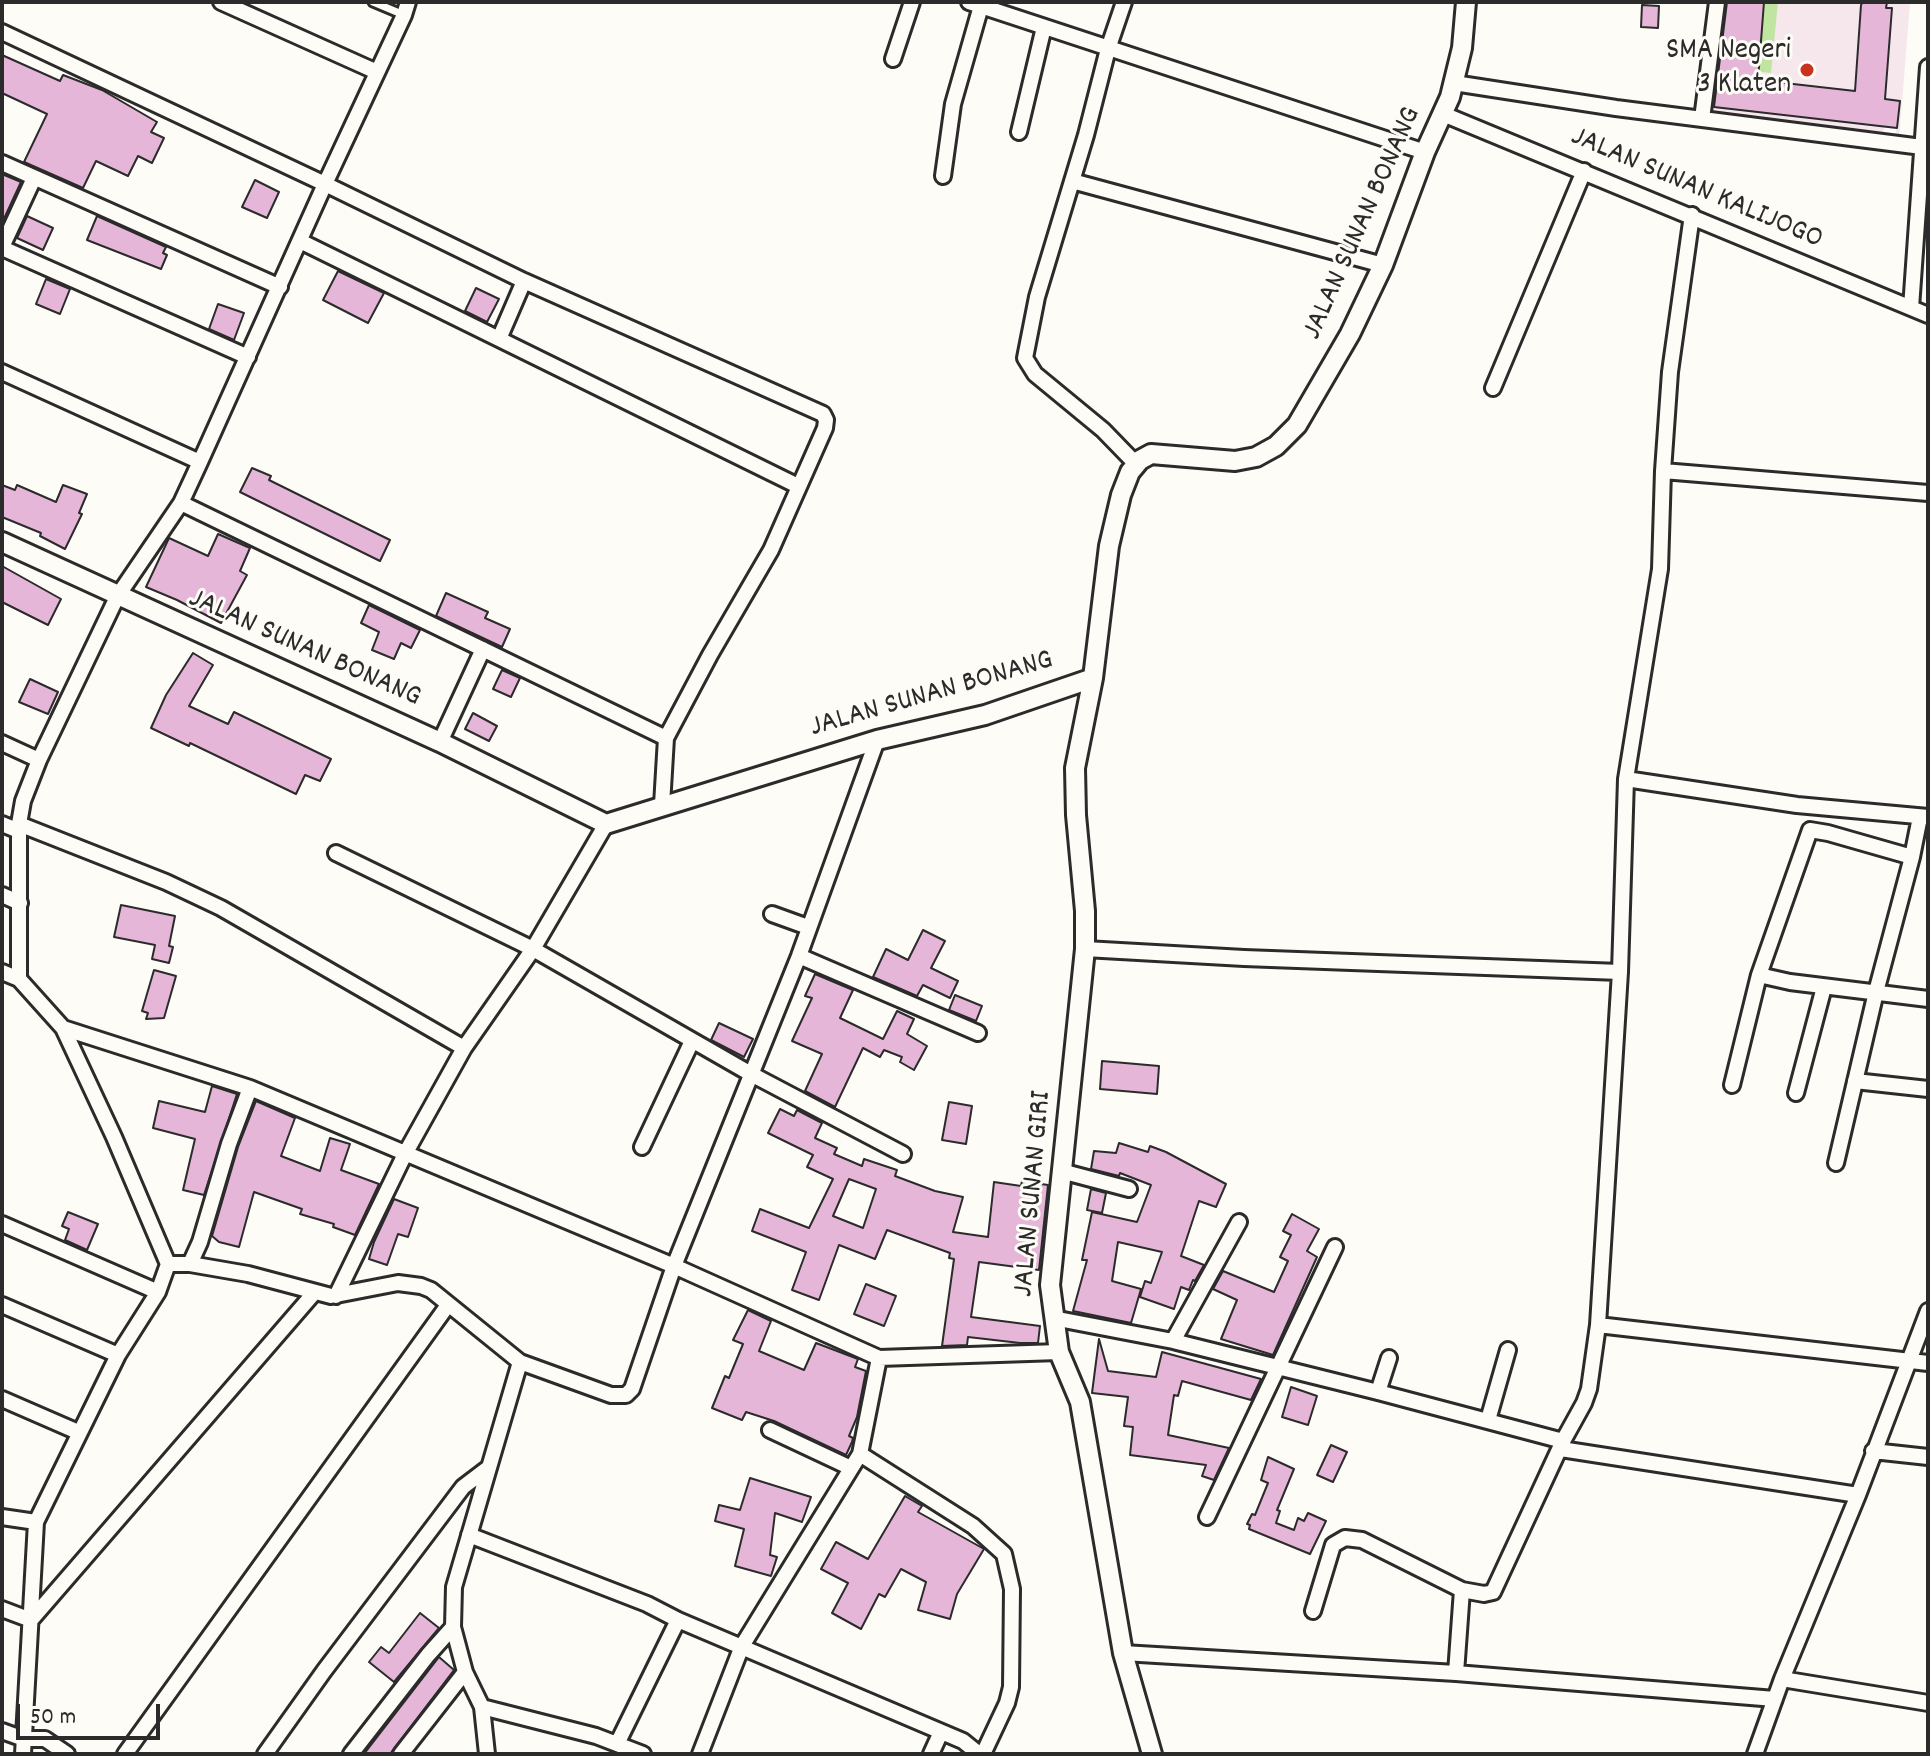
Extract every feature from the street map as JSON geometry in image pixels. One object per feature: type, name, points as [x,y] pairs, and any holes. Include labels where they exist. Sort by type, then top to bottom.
[{"type":"street","points":[[221,2],[377,72]]},
{"type":"street","points":[[893,59],[912,2]]},
{"type":"street","points":[[1124,2],[1037,297],[1025,358],[1035,374],[1103,430],[1136,464]]},
{"type":"street","name":"JALAN SUNAN BONANG","points":[[2,542],[440,742],[606,824],[877,740],[985,715],[1093,678],[1109,546],[1130,472],[1145,456],[1159,453],[1235,461],[1256,457],[1276,446],[1297,425],[1316,396],[1383,265],[1454,83],[1462,48],[1466,2]]},
{"type":"street","points":[[1702,119],[1717,2]]},
{"type":"street","points":[[943,176],[953,104],[975,4],[1425,152]]},
{"type":"street","points":[[19,979],[19,828],[23,801],[39,760],[117,597],[181,503],[406,8]]},
{"type":"street","points":[[1019,132],[1044,27]]},
{"type":"street","points":[[2,32],[524,281],[823,414],[825,428],[771,550],[666,738],[662,805]]},
{"type":"street","points":[[1911,308],[1924,175],[1922,147],[1928,67]]},
{"type":"street","points":[[1454,83],[1922,147]]},
{"type":"street","name":"JALAN SUNAN KALIJOGO","points":[[1443,114],[1928,315]]},
{"type":"street","points":[[2,163],[280,287]]},
{"type":"street","points":[[1493,388],[1584,171]]},
{"type":"street","points":[[34,178],[2,248],[248,357]]},
{"type":"street","points":[[1072,181],[1383,265]]},
{"type":"street","points":[[1313,1611],[1333,1545],[1345,1538],[1362,1540],[1462,1590],[1484,1594],[1493,1592],[1589,1389],[1598,1325],[1620,972],[1626,779],[1660,569],[1670,372],[1692,215]]},
{"type":"street","points":[[300,241],[798,486]]},
{"type":"street","points":[[499,339],[524,281]]},
{"type":"street","points":[[2,372],[200,462]]},
{"type":"street","points":[[1663,471],[1928,493]]},
{"type":"street","points":[[181,503],[666,738]]},
{"type":"street","points":[[440,742],[483,649]]},
{"type":"street","name":"JALAN SUNAN GIRI","points":[[1093,678],[1075,768],[1085,949],[1050,1285],[1059,1352],[1080,1402],[1123,1653],[1152,1754]]},
{"type":"street","points":[[168,1264],[190,1264],[248,1274],[314,1293],[336,1296],[408,1283],[431,1290],[520,1362],[611,1395],[626,1395],[636,1381],[674,1266],[799,956],[877,740]]},
{"type":"street","points":[[2,743],[39,760]]},
{"type":"street","points":[[1626,779],[1815,807],[1924,817],[1876,992],[1836,1163]]},
{"type":"street","points":[[1732,1085],[1759,975],[1810,830],[1815,807]]},
{"type":"street","points":[[2,824],[166,882],[221,908],[464,1048]]},
{"type":"street","points":[[336,1296],[405,1154],[464,1048],[533,949],[606,824]]},
{"type":"street","points":[[1810,830],[1912,857]]},
{"type":"street","points":[[336,853],[533,949],[751,1074],[903,1154]]},
{"type":"street","points":[[2,895],[20,903]]},
{"type":"street","points":[[772,914],[808,927]]},
{"type":"street","points":[[1085,949],[1620,972]]},
{"type":"street","points":[[799,956],[978,1033]]},
{"type":"street","points":[[2,972],[19,979],[63,1028],[168,1264],[158,1292],[118,1355],[36,1522],[23,1746]]},
{"type":"street","points":[[1759,975],[1824,987],[1928,999]]},
{"type":"street","points":[[1796,1093],[1824,987]]},
{"type":"street","points":[[63,1028],[250,1088],[674,1266],[879,1358],[1059,1352]]},
{"type":"street","points":[[642,1147],[692,1041]]},
{"type":"street","points":[[1855,1081],[1928,1089]]},
{"type":"street","points":[[190,1264],[250,1088]]},
{"type":"street","points":[[1061,1171],[1129,1189]]},
{"type":"street","points":[[1173,1341],[1239,1222]]},
{"type":"street","points":[[2,1224],[158,1292]]},
{"type":"street","points":[[1207,1517],[1335,1247]]},
{"type":"street","points":[[31,1620],[314,1293]]},
{"type":"street","points":[[2,1305],[118,1355]]},
{"type":"street","points":[[125,1754],[448,1305]]},
{"type":"street","points":[[1755,1754],[1928,1311]]},
{"type":"street","points":[[1053,1318],[1173,1341],[1378,1392],[1488,1420],[1562,1445],[1858,1495]]},
{"type":"street","points":[[1598,1325],[1928,1363]]},
{"type":"street","points":[[1488,1420],[1508,1350]]},
{"type":"street","points":[[700,1754],[742,1646],[860,1454],[879,1358]]},
{"type":"street","points":[[1378,1392],[1389,1358]]},
{"type":"street","points":[[487,1754],[482,1707],[465,1672],[453,1627],[454,1587],[520,1362]]},
{"type":"street","points":[[2,1399],[78,1432]]},
{"type":"street","points":[[770,1430],[851,1468]]},
{"type":"street","points":[[1873,1451],[1928,1457]]},
{"type":"street","points":[[469,1535],[647,1604],[963,1741],[981,1754],[1007,1703],[1011,1687],[1012,1589],[1004,1554],[973,1526],[860,1454]]},
{"type":"street","points":[[265,1754],[463,1487],[488,1468]]},
{"type":"street","points":[[2,1517],[36,1522]]},
{"type":"street","points":[[1456,1673],[1462,1590]]},
{"type":"street","points":[[2,1609],[31,1620]]},
{"type":"street","points":[[617,1744],[678,1620]]},
{"type":"street","points":[[351,1754],[453,1627]]},
{"type":"street","points":[[1123,1653],[1456,1673],[1775,1699]]},
{"type":"street","points":[[401,1754],[465,1672]]},
{"type":"street","points":[[1782,1679],[1928,1703]]},
{"type":"street","points":[[482,1707],[643,1754]]},
{"type":"street","points":[[2,1731],[23,1746]]},
{"type":"street","points":[[931,1754],[941,1732]]},
{"type":"street","points":[[23,1746],[45,1739],[67,1754]]},
{"type":"lane","points":[[373,2],[406,8]]},
{"type":"shaded area","name":"SMA Negeri 3 Klaten","points":[[1708,2],[1719,2],[1709,106],[1722,109],[1730,2],[1727,69],[1758,72],[1764,2],[1863,2],[1855,86],[1886,89],[1892,9],[1886,8],[1887,2],[1910,2],[1899,141],[1695,114]],"holes":[[[1728,77],[1885,94],[1882,126],[1725,108]],[[1888,99],[1900,101],[1895,137],[1883,135]]]},
{"type":"green space","points":[[1762,2],[1778,2],[1771,73],[1754,71]]},
{"type":"building","points":[[1727,2],[1764,2],[1758,80],[1855,91],[1861,5],[1863,2],[1887,2],[1886,8],[1892,8],[1885,99],[1900,101],[1897,128],[1714,107]]},
{"type":"building","points":[[1642,5],[1659,6],[1658,28],[1641,27]]},
{"type":"building","points":[[2,55],[60,81],[63,75],[102,90],[157,122],[151,132],[164,138],[152,163],[138,156],[128,176],[96,161],[83,188],[24,162],[47,114],[2,93]]},
{"type":"building","points":[[2,174],[21,182],[2,223]]},
{"type":"building","points":[[255,180],[279,192],[267,218],[242,207]]},
{"type":"building","points":[[27,216],[53,228],[43,250],[17,238]]},
{"type":"building","points":[[97,216],[166,247],[163,253],[167,255],[161,269],[87,240]]},
{"type":"building","points":[[338,271],[384,293],[368,323],[323,300]]},
{"type":"building","points":[[46,279],[70,289],[60,314],[36,304]]},
{"type":"building","points":[[476,288],[499,299],[487,322],[465,311]]},
{"type":"building","points":[[218,304],[244,313],[234,340],[209,329]]},
{"type":"building","points":[[252,468],[271,476],[269,480],[390,540],[380,561],[240,492]]},
{"type":"building","points":[[2,485],[15,490],[17,485],[56,502],[63,485],[87,494],[79,513],[82,514],[65,549],[40,536],[41,533],[2,517]]},
{"type":"building","points":[[218,534],[250,548],[240,571],[247,575],[221,623],[146,587],[169,538],[208,556]]},
{"type":"building","points":[[2,566],[61,599],[48,625],[2,602]]},
{"type":"building","points":[[446,593],[488,612],[485,618],[510,629],[502,647],[436,616]]},
{"type":"building","points":[[369,605],[420,630],[411,648],[401,643],[394,659],[372,650],[379,632],[361,623]]},
{"type":"building","points":[[193,653],[213,665],[189,706],[228,724],[234,712],[331,759],[320,781],[305,775],[296,794],[190,743],[189,746],[151,728],[166,695]]},
{"type":"building","points":[[502,670],[520,678],[511,697],[493,689]]},
{"type":"building","points":[[30,679],[58,692],[48,714],[19,702]]},
{"type":"building","points":[[473,713],[497,726],[489,741],[465,729]]},
{"type":"building","points":[[121,905],[175,916],[169,963],[152,959],[155,945],[114,937]]},
{"type":"building","points":[[923,930],[945,941],[931,968],[958,981],[950,998],[923,985],[917,996],[873,977],[886,949],[908,960]]},
{"type":"building","points":[[154,970],[176,976],[164,1018],[146,1019],[148,1013],[142,1011]]},
{"type":"building","points":[[815,974],[853,990],[840,1018],[883,1039],[897,1011],[914,1019],[907,1034],[927,1046],[914,1070],[900,1062],[902,1057],[884,1050],[880,1057],[863,1048],[835,1107],[805,1091],[822,1054],[792,1041],[812,998],[805,996]]},
{"type":"building","points":[[955,995],[982,1006],[976,1021],[949,1010]]},
{"type":"building","points":[[719,1023],[753,1039],[744,1057],[711,1040]]},
{"type":"building","points":[[1102,1061],[1159,1066],[1157,1094],[1100,1089]]},
{"type":"building","points":[[212,1086],[237,1094],[204,1195],[183,1190],[195,1139],[153,1128],[159,1101],[205,1112]]},
{"type":"building","points":[[256,1101],[295,1118],[281,1156],[320,1171],[330,1138],[350,1144],[341,1170],[379,1184],[355,1235],[333,1227],[334,1224],[300,1214],[302,1209],[254,1192],[239,1247],[219,1242],[212,1236],[238,1147]]},
{"type":"building","points":[[949,1102],[972,1106],[966,1144],[942,1140]]},
{"type":"building","points":[[780,1109],[794,1116],[797,1110],[822,1123],[815,1138],[837,1148],[834,1154],[862,1166],[864,1159],[897,1170],[895,1176],[935,1191],[963,1197],[953,1232],[988,1237],[994,1182],[1021,1186],[1022,1181],[1048,1185],[1039,1270],[979,1262],[971,1317],[1040,1326],[1038,1343],[968,1337],[967,1345],[942,1346],[954,1259],[949,1258],[950,1253],[887,1230],[875,1259],[839,1245],[819,1300],[792,1290],[806,1252],[752,1231],[760,1209],[809,1228],[833,1179],[807,1167],[813,1155],[768,1133]],"holes":[[[849,1179],[876,1189],[863,1228],[833,1216]]]},
{"type":"building","points":[[1119,1143],[1148,1152],[1150,1146],[1166,1152],[1226,1184],[1216,1207],[1199,1201],[1181,1256],[1204,1265],[1189,1290],[1181,1287],[1174,1309],[1140,1297],[1145,1281],[1151,1283],[1162,1252],[1118,1242],[1112,1281],[1141,1289],[1131,1323],[1073,1311],[1087,1260],[1082,1260],[1092,1212],[1137,1222],[1151,1185],[1120,1173],[1119,1176],[1091,1169],[1094,1151],[1116,1153]]},
{"type":"building","points":[[1091,1189],[1106,1193],[1102,1213],[1087,1210]]},
{"type":"building","points":[[394,1199],[418,1208],[408,1237],[398,1234],[387,1265],[369,1259]]},
{"type":"building","points":[[68,1212],[98,1224],[87,1250],[65,1240],[69,1229],[62,1226]]},
{"type":"building","points":[[1292,1214],[1319,1229],[1307,1251],[1317,1257],[1273,1355],[1221,1339],[1237,1300],[1213,1289],[1223,1271],[1274,1292],[1288,1261],[1280,1257],[1291,1235],[1283,1231]]},
{"type":"building","points":[[866,1284],[896,1296],[884,1326],[854,1314]]},
{"type":"building","points":[[748,1310],[771,1321],[759,1351],[804,1370],[816,1343],[858,1359],[855,1367],[866,1371],[857,1417],[849,1436],[853,1438],[846,1455],[774,1421],[746,1412],[742,1420],[712,1408],[743,1344],[733,1340]]},
{"type":"building","points":[[1099,1339],[1108,1371],[1156,1377],[1162,1352],[1261,1379],[1251,1400],[1182,1381],[1178,1396],[1174,1395],[1168,1435],[1229,1448],[1214,1480],[1202,1476],[1206,1465],[1130,1455],[1133,1427],[1124,1426],[1128,1397],[1092,1393]]},
{"type":"building","points":[[1291,1387],[1317,1396],[1308,1425],[1282,1417]]},
{"type":"building","points":[[1331,1445],[1347,1452],[1333,1482],[1317,1475]]},
{"type":"building","points":[[1268,1457],[1294,1469],[1277,1510],[1280,1511],[1276,1523],[1294,1530],[1298,1518],[1304,1521],[1308,1513],[1326,1521],[1310,1554],[1249,1529],[1250,1525],[1247,1524],[1252,1514],[1255,1515],[1268,1483],[1261,1480]]},
{"type":"building","points":[[750,1478],[811,1497],[802,1522],[775,1513],[770,1555],[777,1557],[771,1576],[735,1566],[744,1529],[715,1521],[719,1505],[740,1510]]},
{"type":"building","points":[[905,1496],[922,1506],[918,1512],[984,1549],[957,1594],[950,1619],[918,1610],[926,1582],[901,1569],[885,1597],[879,1594],[861,1629],[832,1613],[848,1583],[821,1569],[836,1542],[868,1559]]},
{"type":"building","points":[[420,1613],[439,1628],[394,1682],[369,1662],[381,1647],[389,1653]]},
{"type":"building","points":[[439,1657],[454,1670],[390,1754],[364,1754]]},
{"type":"place","name":"SMA Negeri 3 Klaten","points":[[1807,70]]}]
